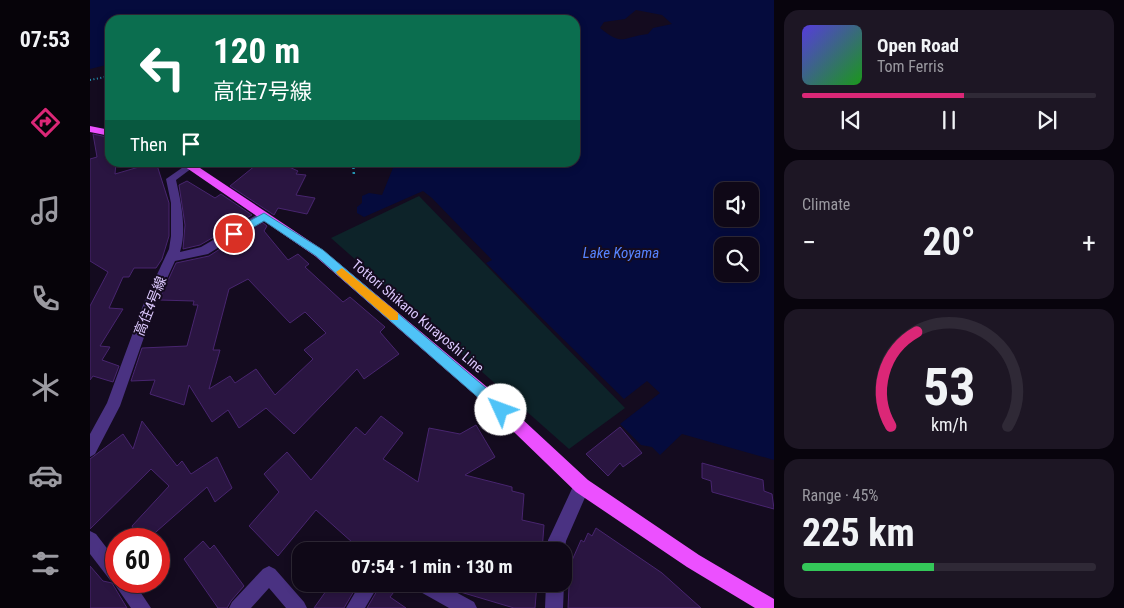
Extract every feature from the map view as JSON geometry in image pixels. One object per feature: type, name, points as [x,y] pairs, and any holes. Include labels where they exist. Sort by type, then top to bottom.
[{"type":"main road","points":[[90,129],[105,132]]},
{"type":"main road","name":"Tottori Shikano Kurayoshi Line","points":[[190,167],[334,266],[488,397],[582,486],[693,562],[772,608]]},
{"type":"street","name":"高住4号線","points":[[90,449],[113,406],[151,300],[175,250],[177,236],[176,203],[171,179],[183,167]]},
{"type":"street","points":[[170,258],[204,251],[264,216]]},
{"type":"street","points":[[557,542],[582,486]]},
{"type":"street","points":[[90,540],[105,560]]},
{"type":"street","points":[[238,608],[269,575],[298,608]]},
{"type":"street","points":[[355,608],[365,592]]},
{"type":"street","points":[[438,592],[468,608]]},
{"type":"street","points":[[554,608],[555,592]]},
{"type":"street","points":[[131,593],[142,608]]},
{"type":"path","points":[[90,80],[105,77]]},
{"type":"path","points":[[354,167],[354,176]]},
{"type":"shaded area","points":[[419,196],[625,408],[569,449],[331,238]]},
{"type":"water","name":"Lake Koyama","points":[[90,0],[774,0],[774,460],[682,434],[660,455],[652,447],[641,445],[620,424],[660,393],[647,381],[624,399],[486,263],[492,260],[432,198],[423,191],[364,217],[357,213],[357,207],[362,203],[362,196],[369,193],[382,195],[393,167],[580,167],[580,15],[105,15],[105,65],[90,69]],"holes":[[[636,10],[662,15],[672,24],[653,28],[648,34],[623,39],[614,37],[600,28],[604,22],[625,19]]]},
{"type":"building","points":[[93,134],[105,137],[105,167],[116,167],[115,174],[139,167],[158,167],[169,203],[169,236],[162,259],[156,268],[134,268],[129,277],[123,277],[109,308],[123,309],[100,346],[110,347],[102,360],[119,366],[113,382],[93,376],[90,380],[90,306],[108,272],[90,261],[90,159],[97,157]]},
{"type":"building","points":[[254,167],[289,167],[298,171],[296,174],[306,175],[296,195],[315,198],[307,214],[278,208],[274,215],[230,186]]},
{"type":"building","points":[[187,181],[215,198],[221,194],[252,215],[200,245],[183,249],[185,225],[179,185]]},
{"type":"building","points":[[262,222],[267,226],[264,231],[288,260],[298,254],[309,264],[305,267],[343,302],[350,297],[385,327],[380,332],[399,354],[364,379],[357,369],[294,434],[266,408],[239,428],[228,410],[212,422],[189,385],[184,405],[150,394],[155,380],[131,381],[142,348],[187,346],[198,305],[193,305],[194,301],[159,300],[176,263],[209,256]],"holes":[[[248,279],[290,323],[305,312],[326,333],[304,350],[313,359],[275,395],[256,369],[235,383],[230,376],[209,389],[220,350],[213,350],[229,289]]]},
{"type":"building","points":[[381,416],[403,433],[383,459],[418,482],[429,428],[460,434],[476,425],[495,457],[465,475],[512,487],[512,491],[524,494],[522,520],[544,525],[543,542],[352,542],[316,510],[278,556],[249,526],[279,492],[264,474],[287,452],[311,480],[356,427],[365,435]]},
{"type":"building","points":[[142,421],[177,466],[182,461],[191,474],[217,457],[232,488],[215,502],[207,487],[160,528],[133,528],[132,526],[169,486],[151,469],[90,529],[90,459],[123,434],[133,449]]},
{"type":"building","points":[[620,427],[642,453],[623,467],[620,463],[608,476],[586,454]]},
{"type":"building","points":[[702,463],[763,480],[764,491],[772,494],[774,509],[712,492],[711,481],[702,478]]},
{"type":"building","points":[[596,528],[662,573],[701,608],[568,608],[569,592],[572,592],[572,560],[581,540],[584,542],[588,533],[592,536]]},
{"type":"building","points":[[203,541],[210,549],[214,545],[244,586],[227,608],[218,608],[184,559]]},
{"type":"building","points":[[90,566],[105,581],[105,593],[118,593],[127,608],[90,608]]},
{"type":"building","points":[[325,592],[353,592],[344,608],[314,608]]},
{"type":"building","points":[[376,592],[394,592],[390,597],[406,608],[367,608]]},
{"type":"building","points":[[460,592],[536,592],[535,608],[514,608]]},
{"type":"slow traffic","points":[[342,272],[394,317]]},
{"type":"route","points":[[234,234],[264,216],[319,253],[501,410]]}]
